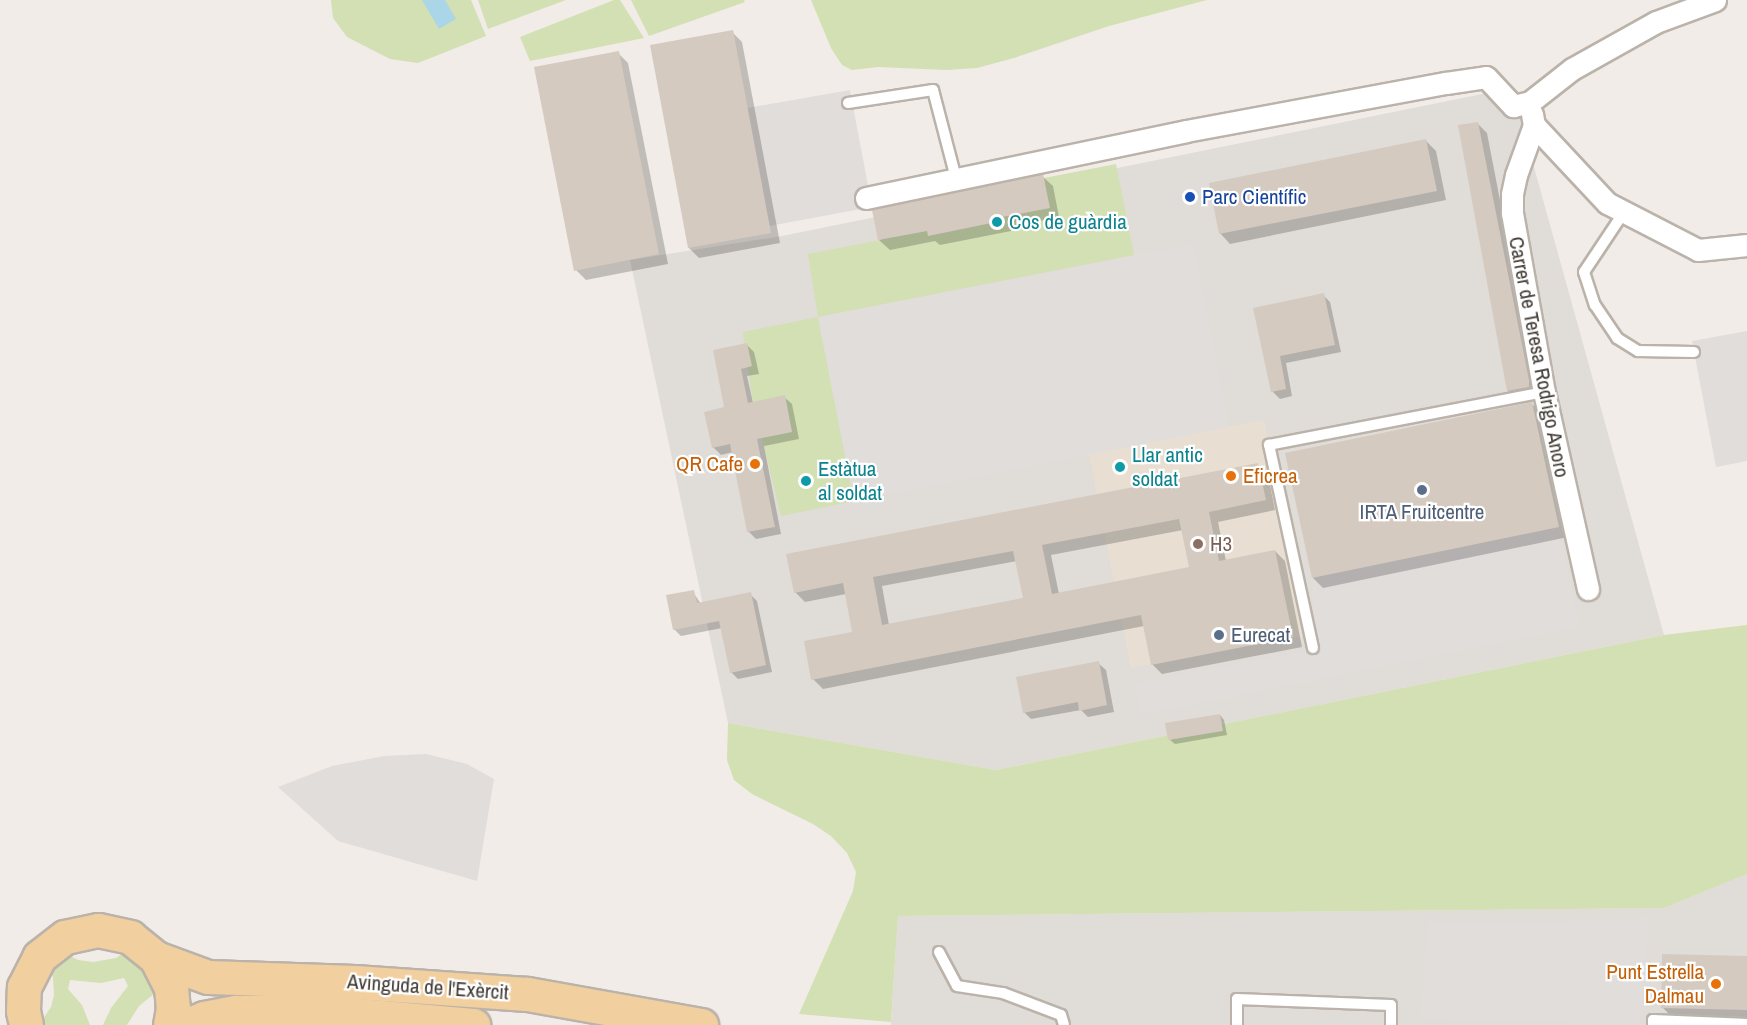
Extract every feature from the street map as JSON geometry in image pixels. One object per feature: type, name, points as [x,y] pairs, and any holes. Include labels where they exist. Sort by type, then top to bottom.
[{"type":"main road","points":[[26,1025],[23,999],[14,984],[47,949],[65,937],[87,930],[109,931],[130,937],[156,958],[171,987],[170,1025]]},
{"type":"main road","name":"Avinguda de l'Exèrcit","points":[[156,958],[208,977],[355,982],[527,994],[701,1025]]},
{"type":"main road","name":"Avinguda de l'Exèrcit","points":[[187,1025],[204,1018],[236,1012],[302,1011],[376,1014],[473,1025]]},
{"type":"street","points":[[1522,104],[1572,69],[1656,22],[1715,0]]},
{"type":"street","points":[[866,198],[1186,131],[1486,77],[1522,104],[1534,126],[1607,203],[1698,250],[1747,245]]},
{"type":"street","name":"Carrer de Teresa Rodrigo Anoro","points":[[1534,126],[1516,175],[1512,194],[1512,213],[1544,392],[1588,589]]},
{"type":"lane","points":[[848,103],[933,90],[956,178]]},
{"type":"lane","points":[[1624,212],[1584,272],[1595,305],[1617,338],[1638,351],[1694,352]]},
{"type":"lane","points":[[1312,648],[1269,445],[1544,392]]},
{"type":"lane","points":[[939,952],[957,986],[1003,993],[1061,1015],[1064,1025]]},
{"type":"lane","points":[[1237,1025],[1237,999],[1391,1005],[1390,1025]]},
{"type":"lane","points":[[1653,1025],[1653,1020],[1747,1024]]},
{"type":"shaded area","points":[[1512,88],[1664,635],[996,770],[728,723],[630,260],[782,236]]},
{"type":"shaded area","points":[[850,90],[872,207],[769,226],[747,108]]},
{"type":"shaded area","points":[[1193,244],[1229,427],[854,501],[818,317]]},
{"type":"shaded area","points":[[1747,331],[1747,461],[1716,467],[1692,341]]},
{"type":"shaded area","name":"H3","points":[[1264,420],[1307,635],[1131,668],[1089,454]]},
{"type":"shaded area","points":[[1559,527],[1579,627],[1142,715],[1133,683],[1316,649],[1312,578]]},
{"type":"shaded area","points":[[426,754],[467,764],[494,779],[477,881],[338,841],[278,787],[332,766],[384,756]]},
{"type":"shaded area","points":[[1747,874],[1747,1025],[891,1025],[898,916],[1664,908]]},
{"type":"shaded area","points":[[1649,918],[1640,1025],[1420,1019],[1428,923],[1530,923]]},
{"type":"green space","points":[[331,0],[471,0],[486,36],[418,63],[390,59],[347,37],[333,18]]},
{"type":"green space","points":[[478,0],[566,0],[488,29]]},
{"type":"green space","points":[[614,0],[620,0],[644,38],[530,61],[520,37]]},
{"type":"green space","points":[[631,0],[744,0],[745,2],[649,36]]},
{"type":"green space","points":[[811,0],[1207,0],[1109,26],[977,68],[947,70],[878,67],[852,70],[842,65],[831,48]]},
{"type":"green space","points":[[1116,164],[1134,255],[818,317],[808,254],[927,231],[929,236],[1001,221],[1002,217],[1049,208],[1044,178]]},
{"type":"green space","points":[[818,317],[854,501],[781,516],[752,397],[743,332]]},
{"type":"green space","points":[[1747,625],[1747,874],[1664,908],[898,916],[891,1022],[799,1014],[853,891],[856,872],[847,853],[831,836],[813,824],[752,794],[734,780],[727,760],[728,723],[996,770],[1664,635]]},
{"type":"green space","points":[[128,950],[160,989],[139,1006],[127,1025],[103,1025],[111,1008],[128,986],[124,978],[101,983],[70,980],[68,989],[82,1005],[90,1025],[43,1025],[41,1022],[51,1007],[54,995],[53,977],[48,967],[62,952],[78,960],[93,962],[116,958]]},
{"type":"water","points":[[422,0],[445,0],[456,19],[439,29]]},
{"type":"building","points":[[733,30],[771,233],[688,248],[650,45]]},
{"type":"building","points":[[619,51],[659,254],[574,271],[534,67]]},
{"type":"building","points":[[1478,122],[1529,380],[1529,387],[1507,391],[1458,125]]},
{"type":"building","points":[[1426,139],[1437,191],[1219,234],[1209,183]]},
{"type":"building","points":[[1043,174],[1050,208],[1002,217],[1001,221],[928,236],[927,231],[878,240],[872,210]]},
{"type":"building","points":[[1324,293],[1335,345],[1280,356],[1286,389],[1271,392],[1253,308]]},
{"type":"building","points":[[747,343],[752,366],[741,369],[748,403],[785,395],[792,432],[757,439],[775,527],[747,532],[730,444],[712,448],[704,412],[724,407],[713,350]]},
{"type":"building","name":"IRTA Fruitcentre","points":[[1532,402],[1559,527],[1312,578],[1285,453]]},
{"type":"building","points":[[1258,463],[1266,500],[1209,512],[1219,561],[1275,550],[1293,637],[1151,665],[1141,615],[811,680],[804,641],[852,632],[843,583],[794,593],[786,554]],"holes":[[[1179,519],[1189,567],[1052,594],[1042,545]],[[1013,551],[1023,598],[882,625],[873,577]]]},
{"type":"building","points":[[694,590],[697,603],[751,592],[766,665],[730,673],[719,621],[673,630],[666,595]]},
{"type":"building","points":[[1099,661],[1107,705],[1079,711],[1078,702],[1023,713],[1016,677]]},
{"type":"building","points":[[1220,714],[1223,731],[1168,740],[1165,723]]},
{"type":"building","points":[[1662,954],[1747,956],[1747,1010],[1661,1008]]},
{"type":"place","name":"Parc Científic","points":[[1190,197]]},
{"type":"place","name":"Cos de guàrdia","points":[[997,222]]},
{"type":"place","name":"QR Cafe","points":[[755,464]]},
{"type":"place","name":"Llar antic soldat","points":[[1120,467]]},
{"type":"place","name":"Eficrea","points":[[1231,476]]},
{"type":"place","name":"Estàtua al soldat","points":[[806,481]]},
{"type":"place","name":"IRTA Fruitcentre","points":[[1422,490]]},
{"type":"place","name":"H3","points":[[1198,544]]},
{"type":"place","name":"Eurecat","points":[[1219,635]]},
{"type":"place","name":"Punt Estrella Dalmau","points":[[1716,984]]}]
